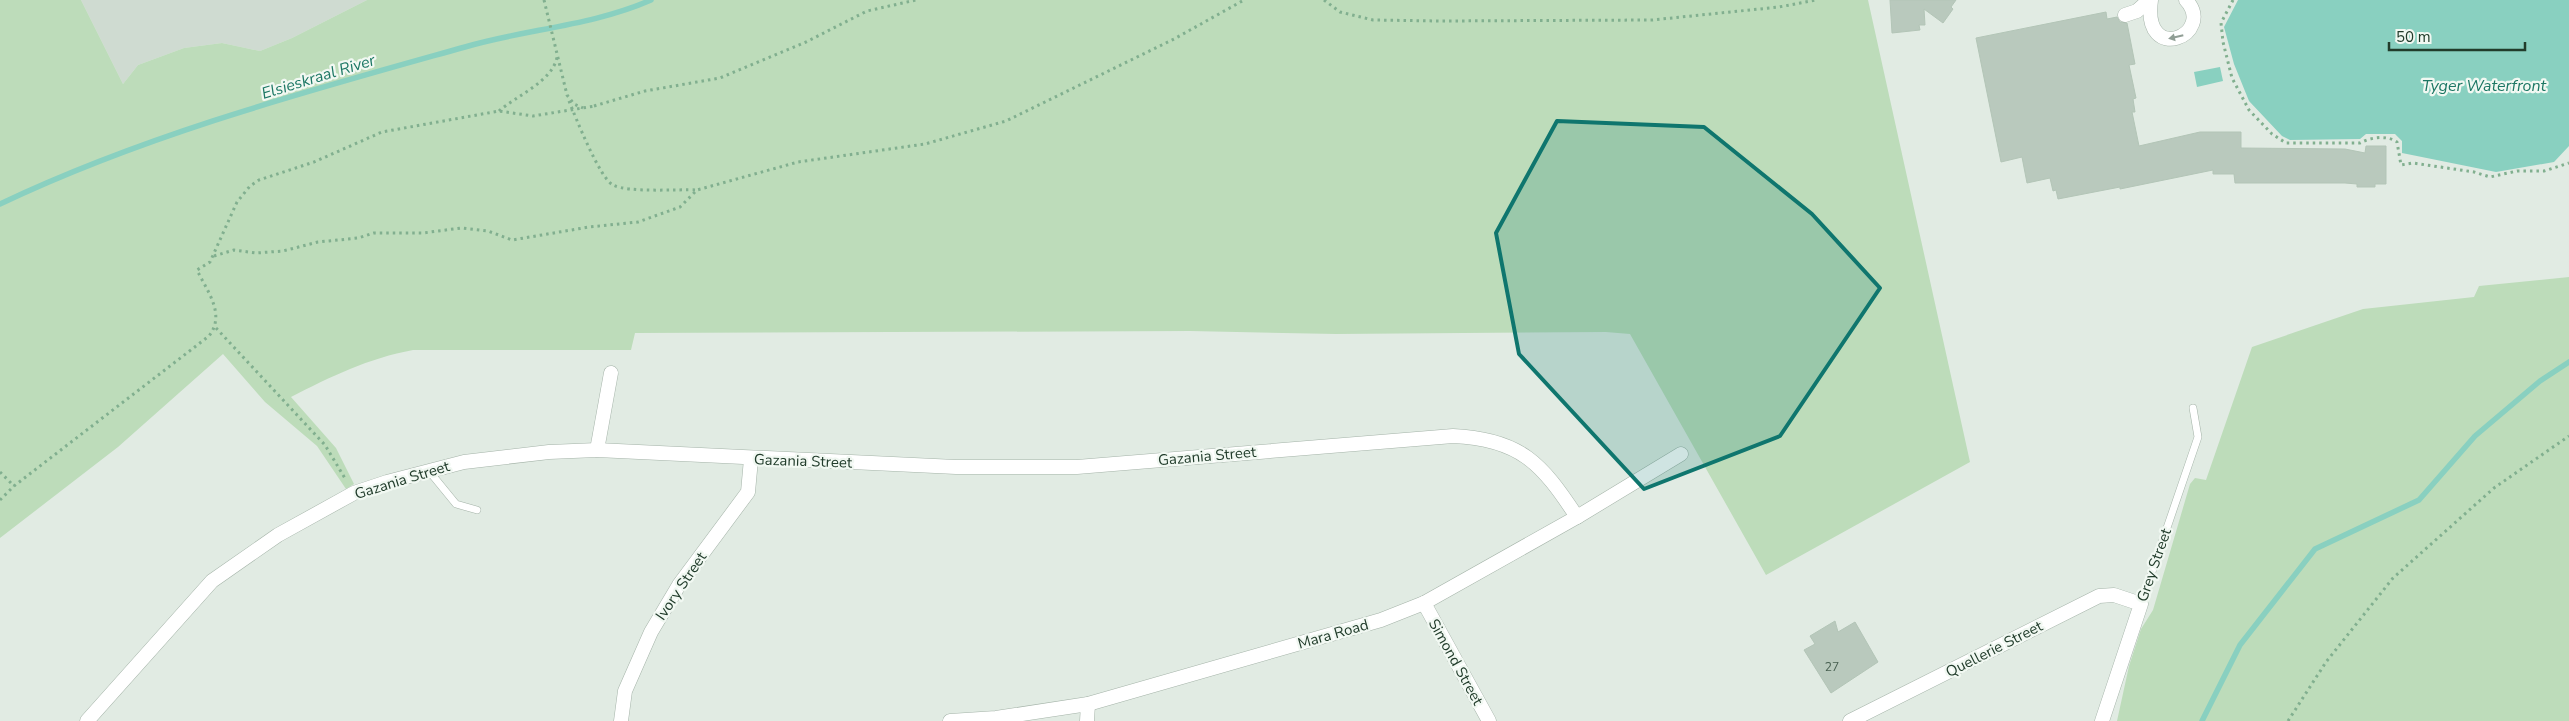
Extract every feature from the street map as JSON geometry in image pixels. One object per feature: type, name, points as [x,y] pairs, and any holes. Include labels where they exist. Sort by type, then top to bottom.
[{"type":"street","points":[[2150,0],[2149,15],[2153,29],[2158,35],[2172,39],[2185,34],[2193,22],[2192,7],[2186,0]]},
{"type":"street","points":[[2125,15],[2137,11],[2150,0]]},
{"type":"street","points":[[597,450],[611,373]]},
{"type":"street","name":"Gazania Street","points":[[88,721],[212,581],[278,535],[354,493],[429,470],[464,462],[549,452],[597,450],[751,459],[956,467],[1077,467],[1454,436],[1476,437],[1500,442],[1519,451],[1536,463],[1556,485],[1578,517]]},
{"type":"street","name":"Mara Road","points":[[950,721],[996,718],[1088,704],[1381,620],[1424,603],[1578,517],[1681,454]]},
{"type":"street","name":"Ivory Street","points":[[621,721],[625,691],[651,632],[679,585],[748,492],[751,459]]},
{"type":"street","name":"Quellerie Street","points":[[1850,721],[2104,594],[2114,595],[2141,604]]},
{"type":"street","name":"Simond Street","points":[[1424,603],[1489,721]]},
{"type":"street","name":"Grey Street","points":[[2102,721],[2141,604]]},
{"type":"street","points":[[1087,721],[1088,704]]},
{"type":"lane","name":"Grey Street","points":[[2141,604],[2198,437],[2192,408]]},
{"type":"lane","points":[[429,470],[456,504],[477,510]]},
{"type":"path","points":[[544,0],[567,95],[598,167],[611,184],[623,188],[697,190],[798,162],[925,144],[1006,121],[1174,39],[1244,0]]},
{"type":"path","points":[[0,500],[14,486],[209,336],[216,328],[218,317],[197,270],[210,262],[227,220],[237,202],[250,186],[259,180],[314,162],[382,132],[498,111],[533,116],[573,111],[645,92],[720,78],[806,42],[867,12],[916,0]]},
{"type":"path","points":[[1324,0],[1340,12],[1373,20],[1430,21],[1652,20],[1816,0]]},
{"type":"path","points":[[2233,0],[2221,23],[2223,42],[2232,78],[2249,110],[2272,134],[2286,143],[2360,143],[2368,138],[2391,138],[2397,142],[2401,165],[2413,163],[2474,172],[2485,176],[2497,176],[2517,171],[2544,171],[2569,163]]},
{"type":"path","points":[[498,111],[541,80],[556,63],[557,54]]},
{"type":"path","points":[[567,95],[574,104],[580,107],[594,106]]},
{"type":"path","points":[[214,256],[234,250],[256,253],[283,251],[318,242],[358,238],[374,233],[423,233],[462,228],[488,231],[512,240],[589,227],[638,222],[680,207],[697,190]]},
{"type":"path","points":[[216,328],[325,445],[354,493]]},
{"type":"path","points":[[2288,721],[2326,662],[2392,578],[2494,488],[2569,436]]},
{"type":"path","points":[[0,472],[14,486]]},
{"type":"highlighted area","points":[[1557,121],[1704,127],[1812,214],[1880,288],[1780,436],[1644,489],[1519,354],[1496,233]]},
{"type":"shaded area","points":[[0,0],[81,0],[123,84],[138,65],[184,48],[222,43],[260,51],[292,38],[367,0],[1868,0],[1970,462],[1766,575],[1630,334],[1606,332],[1336,334],[1190,331],[635,333],[631,350],[413,350],[365,363],[335,375],[291,397],[336,448],[354,484],[346,489],[317,446],[265,402],[223,354],[118,447],[0,538]]},
{"type":"shaded area","points":[[81,0],[367,0],[292,38],[260,51],[222,43],[184,48],[138,65],[123,84]]},
{"type":"shaded area","points":[[2569,277],[2569,721],[2117,721],[2129,666],[2141,629],[2153,610],[2190,484],[2195,478],[2206,480],[2252,347],[2363,309],[2474,297],[2479,286]]},
{"type":"water","name":"Tyger Waterfront","points":[[2238,0],[2569,0],[2569,146],[2554,162],[2496,172],[2402,153],[2402,141],[2395,134],[2366,134],[2360,139],[2290,140],[2282,136],[2249,101],[2234,64],[2224,27]]},
{"type":"water","points":[[2220,67],[2223,81],[2197,87],[2194,72]]},
{"type":"building","points":[[1890,0],[1956,0],[1951,7],[1953,9],[1943,23],[1924,9],[1925,25],[1919,25],[1920,30],[1892,33]]},
{"type":"building","points":[[2106,12],[2107,19],[2117,17],[2120,22],[2127,23],[2135,64],[2129,65],[2136,98],[2133,99],[2135,112],[2132,112],[2139,146],[2200,132],[2241,132],[2241,148],[2345,149],[2365,153],[2366,146],[2386,146],[2386,184],[2375,184],[2375,187],[2357,187],[2357,184],[2345,183],[2235,183],[2234,174],[2213,174],[2213,170],[2120,189],[2120,187],[2058,199],[2056,190],[2053,191],[2050,178],[2027,183],[2022,157],[2001,162],[1976,38]]},
{"type":"building","points":[[1835,621],[1838,632],[1855,622],[1878,662],[1831,693],[1804,650],[1815,644],[1810,636]]},
{"type":"waterway","name":"Elsieskraal River","points":[[0,204],[113,156],[229,116],[465,47],[606,16],[651,0]]},
{"type":"waterway","points":[[2202,721],[2240,645],[2315,549],[2419,500],[2475,436],[2540,381],[2569,362]]}]
